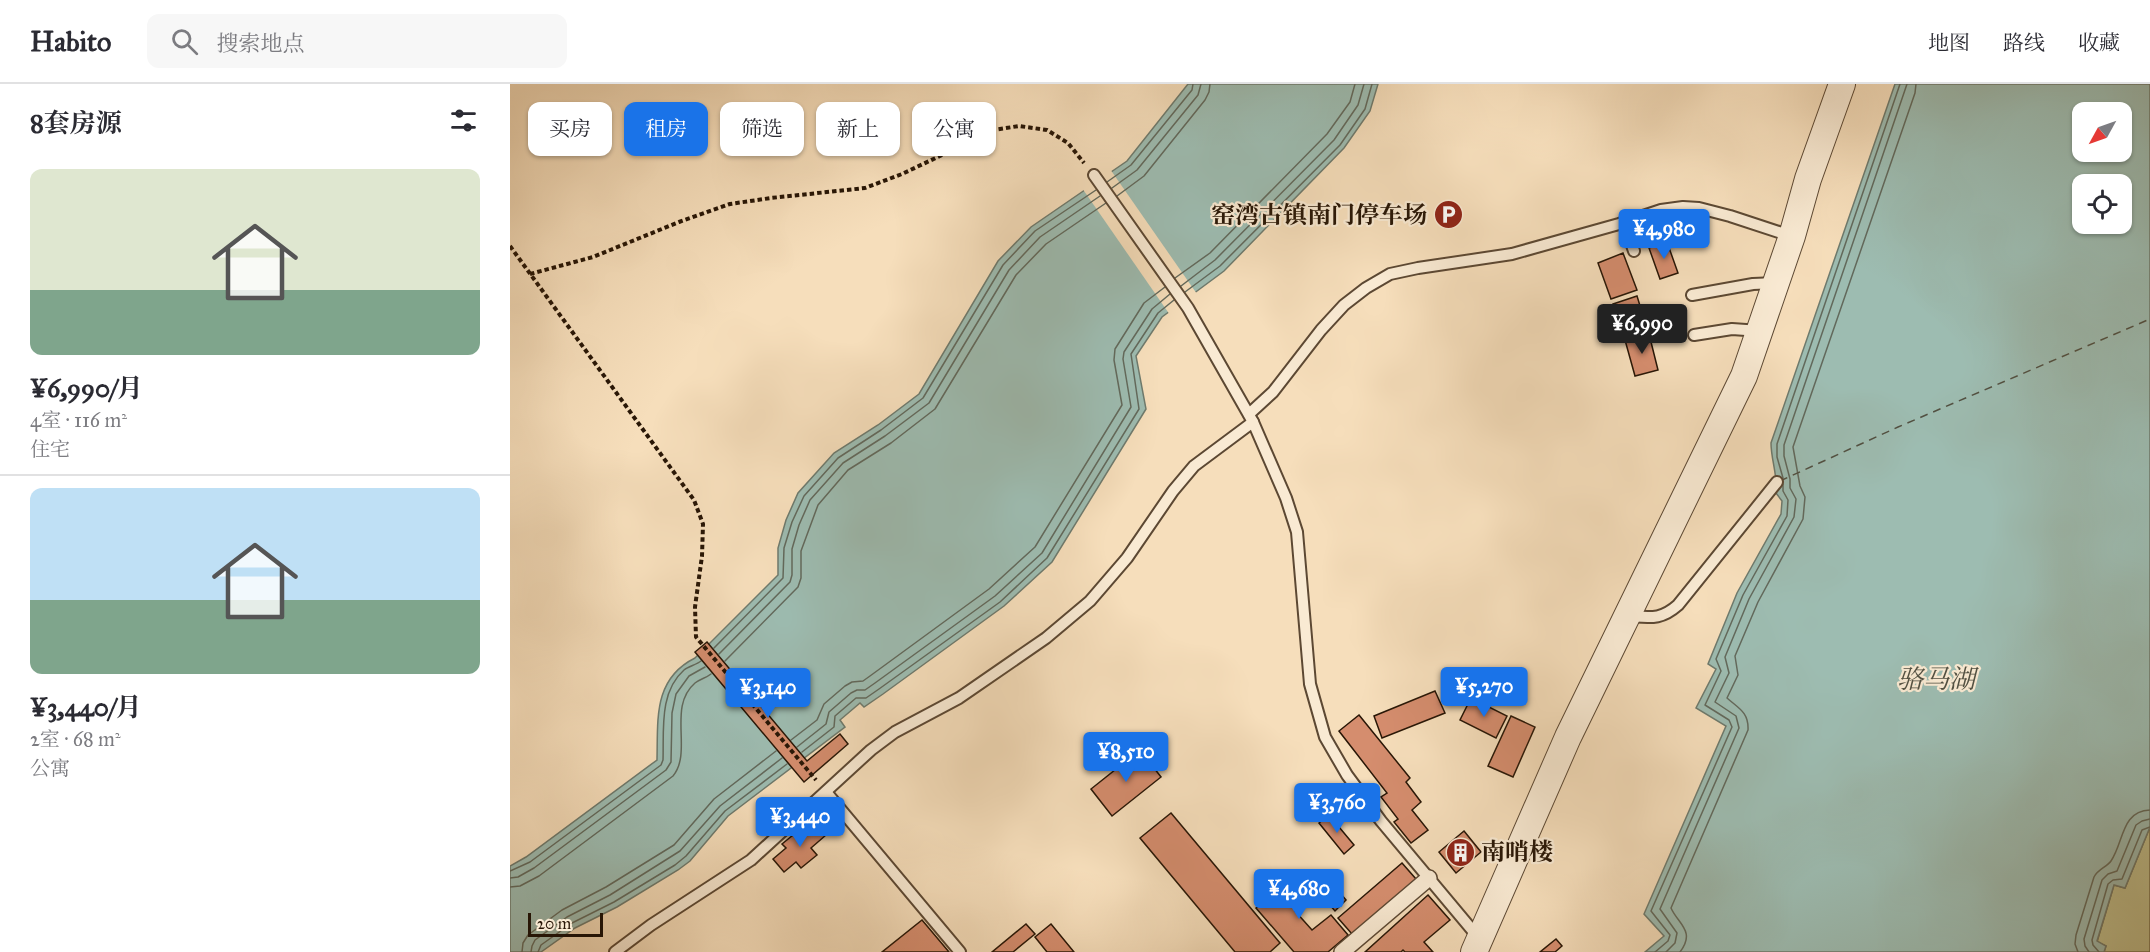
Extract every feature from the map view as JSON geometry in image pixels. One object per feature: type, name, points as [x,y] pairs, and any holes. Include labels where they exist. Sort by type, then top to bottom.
[{"type":"street","points":[[1477,946],[1568,737],[1744,376],[1792,237],[1808,179],[1842,84]]},
{"type":"street","points":[[1342,952],[1429,878]]},
{"type":"lane","points":[[1094,175],[1188,308],[1251,418],[1286,498],[1297,532],[1310,684],[1325,737],[1347,775],[1429,878],[1477,946]]},
{"type":"lane","points":[[615,952],[651,925],[751,860],[871,750],[895,732],[959,698],[1046,638],[1090,602],[1127,558],[1173,491],[1194,466],[1251,418],[1321,330],[1344,305],[1366,288],[1390,274],[1512,254],[1661,210],[1683,207],[1699,208],[1730,216],[1792,237]]},
{"type":"lane","points":[[1623,222],[1634,251]]},
{"type":"lane","points":[[1692,295],[1753,284],[1776,283]]},
{"type":"lane","points":[[1694,335],[1732,329],[1760,331]]},
{"type":"lane","points":[[1626,616],[1656,618],[1667,614],[1678,605],[1777,482]]},
{"type":"lane","points":[[826,792],[960,952]]},
{"type":"path","points":[[530,274],[592,257],[730,204],[865,188],[944,154],[981,132],[1019,126],[1047,130],[1068,144],[1094,175]]},
{"type":"path","points":[[510,246],[694,500],[703,524],[702,556],[694,607],[696,637],[826,792]]},
{"type":"green space","points":[[2150,827],[2150,952],[2104,952],[2106,946],[2097,942],[2114,885],[2125,888]]},
{"type":"water","points":[[1188,84],[1378,84],[1370,111],[1344,148],[1224,271],[1162,317],[1136,356],[1146,409],[1052,562],[1004,606],[864,707],[860,703],[840,720],[845,727],[728,816],[690,861],[678,870],[617,907],[575,928],[541,952],[510,952],[510,866],[526,857],[657,760],[658,715],[671,677],[695,658],[778,575],[778,548],[786,520],[798,493],[834,453],[878,425],[919,394],[998,261],[1031,227],[1127,161]]},
{"type":"water","name":"骆马湖","points":[[1895,84],[2150,84],[2150,827],[2125,888],[2114,885],[2097,941],[2106,946],[2104,952],[1645,952],[1664,936],[1644,914],[1726,726],[1696,708],[1716,669],[1708,664],[1737,593],[1781,514],[1782,501],[1776,493],[1771,443]]},
{"type":"pier","points":[[1110,169],[1197,294],[1170,315],[1082,188]]},
{"type":"building","points":[[1667,242],[1678,273],[1660,279],[1649,248]]},
{"type":"building","points":[[1623,253],[1637,290],[1611,299],[1598,263]]},
{"type":"building","points":[[1637,296],[1648,332],[1625,339],[1613,304]]},
{"type":"building","points":[[1649,334],[1658,370],[1635,376],[1625,340]]},
{"type":"building","points":[[707,642],[807,761],[840,734],[848,744],[804,782],[695,652]]},
{"type":"building","points":[[1435,691],[1445,713],[1382,738],[1374,716]]},
{"type":"building","points":[[1471,698],[1507,716],[1496,738],[1460,720]]},
{"type":"building","points":[[1359,715],[1410,778],[1406,782],[1421,802],[1412,810],[1428,830],[1411,843],[1394,822],[1398,819],[1381,797],[1387,793],[1339,731]]},
{"type":"building","points":[[1511,716],[1535,727],[1513,777],[1488,766]]},
{"type":"building","points":[[1140,750],[1161,777],[1112,816],[1091,789]]},
{"type":"building","points":[[1171,813],[1280,943],[1270,952],[1235,952],[1140,838]]},
{"type":"building","points":[[1329,815],[1354,845],[1344,854],[1319,823]]},
{"type":"building","points":[[815,822],[826,835],[811,848],[817,855],[801,868],[796,862],[784,872],[773,859],[786,848],[782,844],[798,831],[801,834]]},
{"type":"building","name":"南哨楼","points":[[1464,831],[1481,852],[1456,873],[1439,852]]},
{"type":"building","points":[[1402,863],[1416,879],[1352,934],[1338,918]]},
{"type":"building","points":[[1322,872],[1346,900],[1335,911],[1310,882]]},
{"type":"building","points":[[1296,874],[1314,894],[1295,911],[1312,930],[1331,915],[1348,935],[1328,952],[1294,952],[1256,908]]},
{"type":"building","points":[[1428,895],[1450,920],[1424,942],[1433,952],[1405,952],[1403,950],[1401,952],[1365,952]]},
{"type":"building","points":[[922,920],[949,952],[882,952]]},
{"type":"building","points":[[1026,924],[1035,934],[1013,952],[992,952]]},
{"type":"building","points":[[1051,924],[1074,952],[1047,952],[1035,937]]},
{"type":"building","points":[[1556,939],[1562,946],[1555,952],[1540,952]]},
{"type":"ferry route","points":[[1780,481],[1898,427],[2150,319]]},
{"type":"place","name":"窑湾古镇南门停车场","points":[[1448,215]]},
{"type":"place","name":"南哨楼","points":[[1460,852]]}]
